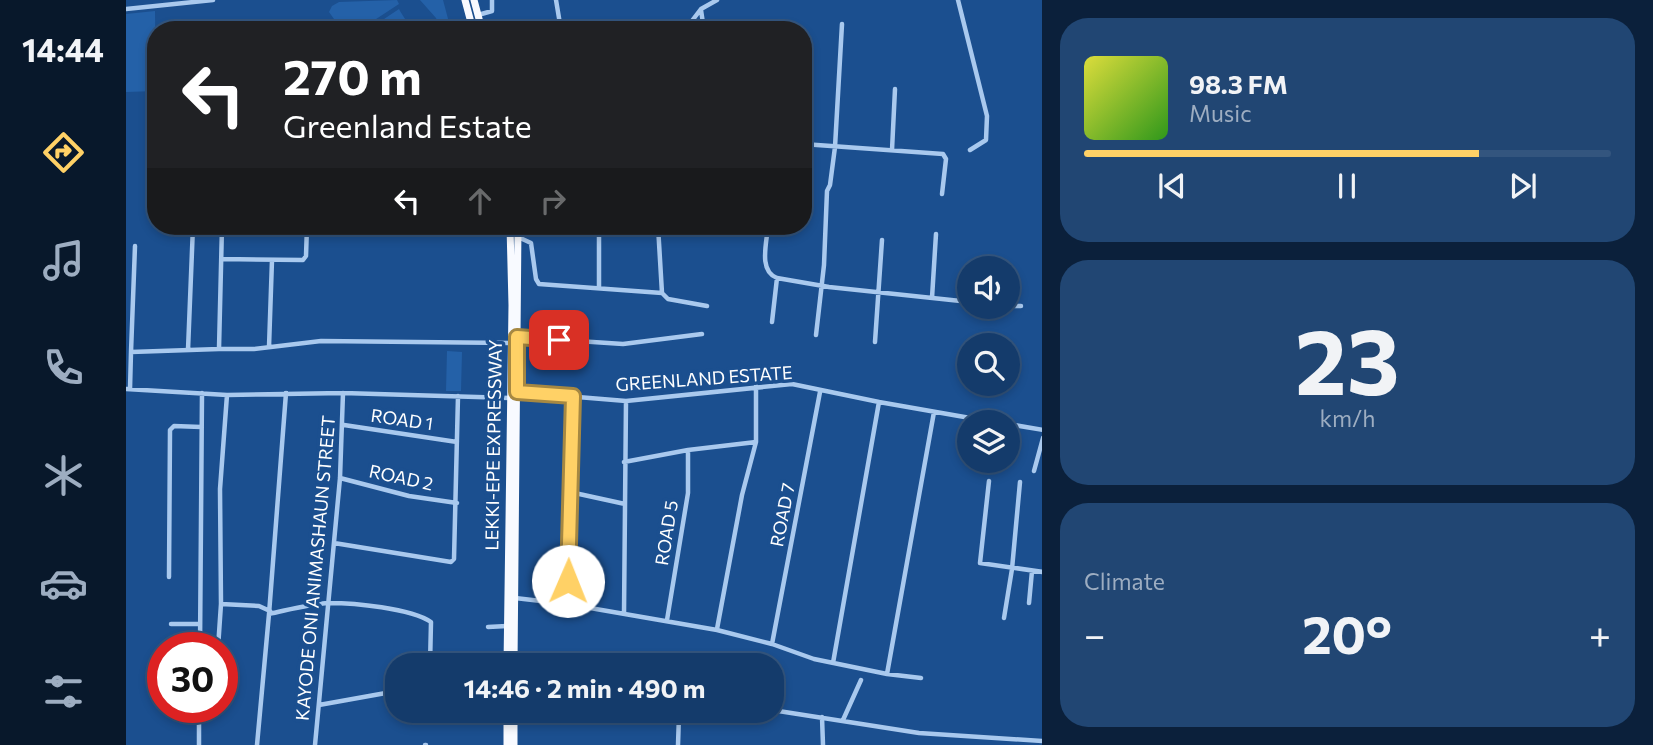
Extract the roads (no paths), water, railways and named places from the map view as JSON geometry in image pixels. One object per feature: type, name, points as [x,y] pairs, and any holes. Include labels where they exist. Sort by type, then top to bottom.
[{"type":"highway","points":[[465,0],[471,21]]},
{"type":"highway","points":[[474,0],[480,21]]},
{"type":"highway","name":"LEKKI-EPE EXPRESSWAY","points":[[507,653],[514,395],[510,235]]},
{"type":"highway","name":"LEKKI-EPE EXPRESSWAY","points":[[514,340],[518,237]]},
{"type":"highway","name":"LEKKI-EPE EXPRESSWAY","points":[[513,461],[514,653]]},
{"type":"highway","points":[[507,723],[507,745]]},
{"type":"highway","points":[[514,723],[514,745]]},
{"type":"street","points":[[126,9],[214,0]]},
{"type":"street","points":[[478,15],[492,11],[492,0]]},
{"type":"street","points":[[556,0],[560,21]]},
{"type":"street","points":[[692,21],[701,9],[717,0]]},
{"type":"street","points":[[958,0],[987,116],[986,140],[970,150]]},
{"type":"street","points":[[701,9],[703,21]]},
{"type":"street","points":[[816,335],[822,286],[827,191],[835,147],[842,23]]},
{"type":"street","points":[[892,150],[895,89]]},
{"type":"street","points":[[812,145],[946,155],[942,194]]},
{"type":"street","points":[[932,298],[936,234]]},
{"type":"street","points":[[188,350],[193,235]]},
{"type":"street","points":[[219,349],[222,235]]},
{"type":"street","points":[[222,259],[299,260],[305,258],[306,235]]},
{"type":"street","points":[[598,287],[599,235]]},
{"type":"street","points":[[659,235],[662,293]]},
{"type":"street","points":[[767,235],[765,266],[774,277],[822,286],[957,301]]},
{"type":"street","points":[[518,237],[531,243],[536,279],[540,284],[662,293],[668,299],[707,306]]},
{"type":"street","points":[[875,342],[882,240]]},
{"type":"street","points":[[128,389],[135,246]]},
{"type":"street","points":[[269,347],[272,260]]},
{"type":"street","points":[[772,322],[774,277]]},
{"type":"street","points":[[131,352],[269,347],[321,341],[514,340],[623,344],[702,334]]},
{"type":"street","name":"GREENLAND ESTATE","points":[[128,389],[227,395],[344,393],[573,396],[626,401],[792,384],[957,416]]},
{"type":"street","points":[[717,630],[742,495],[756,442],[756,386]]},
{"type":"street","name":"ROAD 7","points":[[772,644],[820,391]]},
{"type":"street","points":[[200,632],[202,393]]},
{"type":"street","points":[[257,745],[286,393]]},
{"type":"street","name":"KAYODE ONI ANIMASHAUN STREET","points":[[315,745],[340,478],[344,393]]},
{"type":"street","points":[[219,632],[220,489],[227,395]]},
{"type":"street","points":[[334,543],[451,562],[455,558],[458,396]]},
{"type":"street","points":[[567,604],[573,396]]},
{"type":"street","points":[[624,614],[626,401]]},
{"type":"street","points":[[833,663],[879,402]]},
{"type":"street","points":[[887,674],[934,412]]},
{"type":"street","name":"ROAD 1","points":[[344,425],[457,442]]},
{"type":"street","points":[[169,577],[170,430],[174,426],[201,427]]},
{"type":"street","points":[[1020,426],[1042,430]]},
{"type":"street","points":[[1034,471],[1042,438]]},
{"type":"street","points":[[624,462],[688,450],[756,442]]},
{"type":"street","name":"ROAD 5","points":[[667,621],[688,493],[688,450]]},
{"type":"street","name":"ROAD 2","points":[[340,478],[409,496],[457,503]]},
{"type":"street","points":[[989,481],[980,563],[1042,572]]},
{"type":"street","points":[[1004,618],[1012,569],[1020,482]]},
{"type":"street","points":[[570,492],[625,504]]},
{"type":"street","points":[[1029,603],[1031,571]]},
{"type":"street","points":[[515,598],[567,604],[717,630],[772,644],[794,654],[887,674],[921,678]]},
{"type":"street","points":[[221,604],[259,606],[269,612],[328,603],[378,608],[428,619],[431,626],[430,653]]},
{"type":"street","points":[[171,624],[200,624]]},
{"type":"street","points":[[488,627],[508,626]]},
{"type":"street","points":[[843,720],[861,680]]},
{"type":"street","points":[[319,705],[385,693]]},
{"type":"street","points":[[784,712],[919,733],[1042,741]]},
{"type":"street","points":[[822,717],[823,745]]},
{"type":"street","points":[[199,723],[199,745]]},
{"type":"street","points":[[678,745],[679,723]]}]
